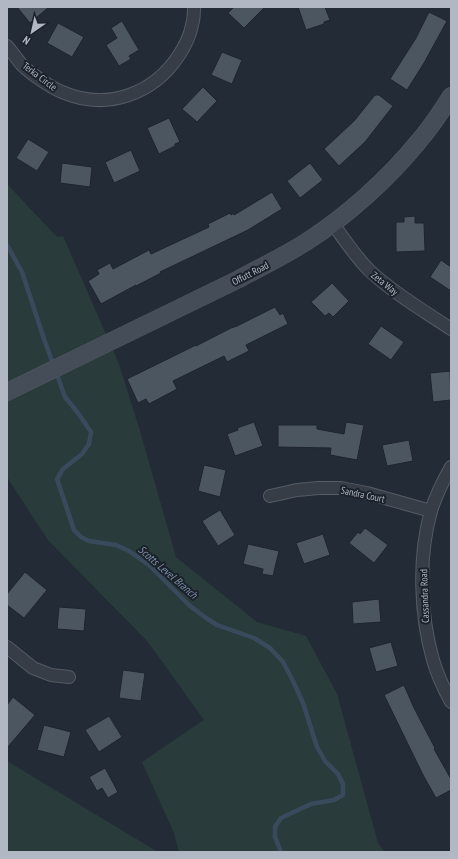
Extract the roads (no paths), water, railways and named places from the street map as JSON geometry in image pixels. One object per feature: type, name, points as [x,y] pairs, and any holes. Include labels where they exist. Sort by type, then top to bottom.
[{"type":"street","name":"Terka Circle","points":[[7,46],[23,65],[42,80],[61,92],[82,99],[102,101],[121,98],[146,88],[157,80],[173,64],[186,43],[193,24],[194,7]]},
{"type":"street","name":"Offutt Road","points":[[7,392],[245,276],[305,243],[333,224],[379,184],[401,162],[436,119],[451,96]]},
{"type":"street","name":"Zeta Way","points":[[333,224],[370,272],[391,289],[451,329]]},
{"type":"street","name":"Cassandra Road","points":[[451,466],[440,486],[431,512],[424,544],[422,581],[425,625],[433,661],[451,702]]},
{"type":"street","name":"Sandra Court","points":[[270,496],[297,490],[341,488],[367,493],[431,512]]},
{"type":"street","points":[[7,647],[33,668],[51,675],[69,677]]},
{"type":"waterway","name":"Scotts Level Branch","points":[[7,245],[22,272],[65,397],[91,432],[89,444],[82,454],[63,469],[57,479],[74,530],[81,537],[89,541],[116,545],[129,551],[149,565],[190,606],[206,618],[217,625],[254,638],[270,648],[283,662],[293,681],[303,703],[317,747],[325,761],[338,774],[343,784],[343,795],[334,800],[311,804],[281,818],[275,827],[275,837],[281,852]]}]
